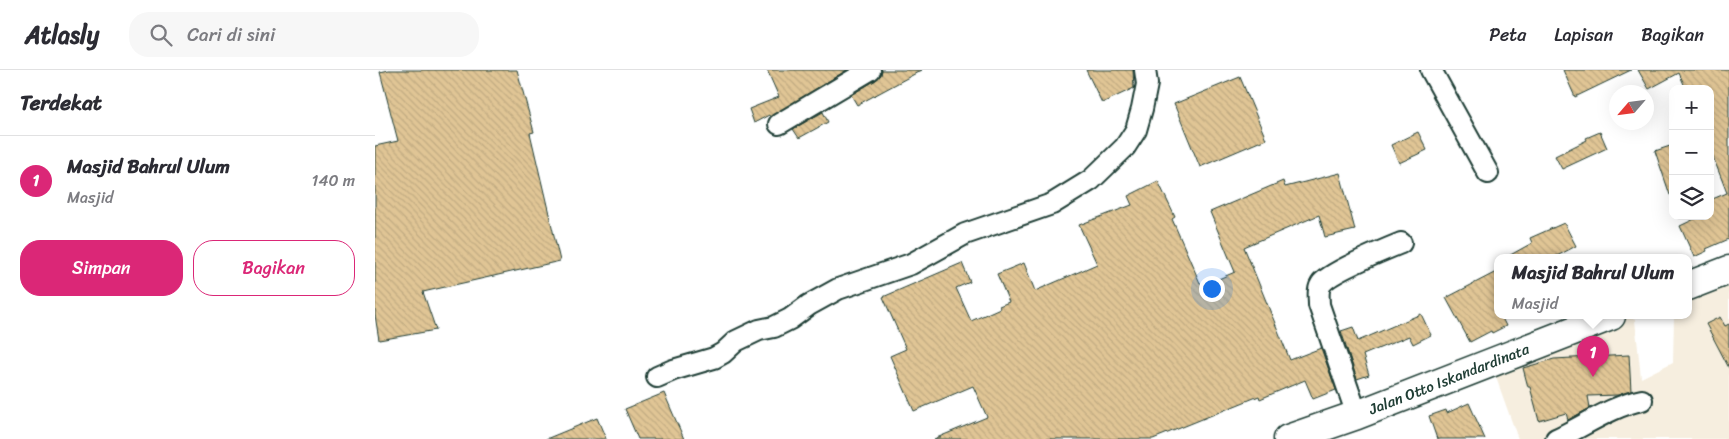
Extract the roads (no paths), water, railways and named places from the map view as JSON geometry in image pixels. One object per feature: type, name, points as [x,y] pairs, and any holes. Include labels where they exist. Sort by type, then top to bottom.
[{"type":"main road","points":[[1692,284],[1729,270]]},
{"type":"main road","name":"Jalan Otto Iskandardinata","points":[[1287,439],[1357,416],[1603,319]]},
{"type":"street","points":[[779,124],[870,70]]},
{"type":"street","points":[[657,377],[673,370],[714,358],[723,353],[736,341],[759,330],[774,327],[790,319],[809,305],[838,289],[911,264],[965,234],[1052,204],[1091,180],[1125,147],[1135,130],[1147,84],[1145,70]]},
{"type":"street","points":[[1431,70],[1488,174]]},
{"type":"street","points":[[1357,416],[1319,306],[1320,284],[1344,269],[1401,243]]},
{"type":"street","points":[[1556,439],[1612,410],[1642,400]]},
{"type":"place","name":"Masjid Bahrul Ulum","points":[[1593,377]]}]
